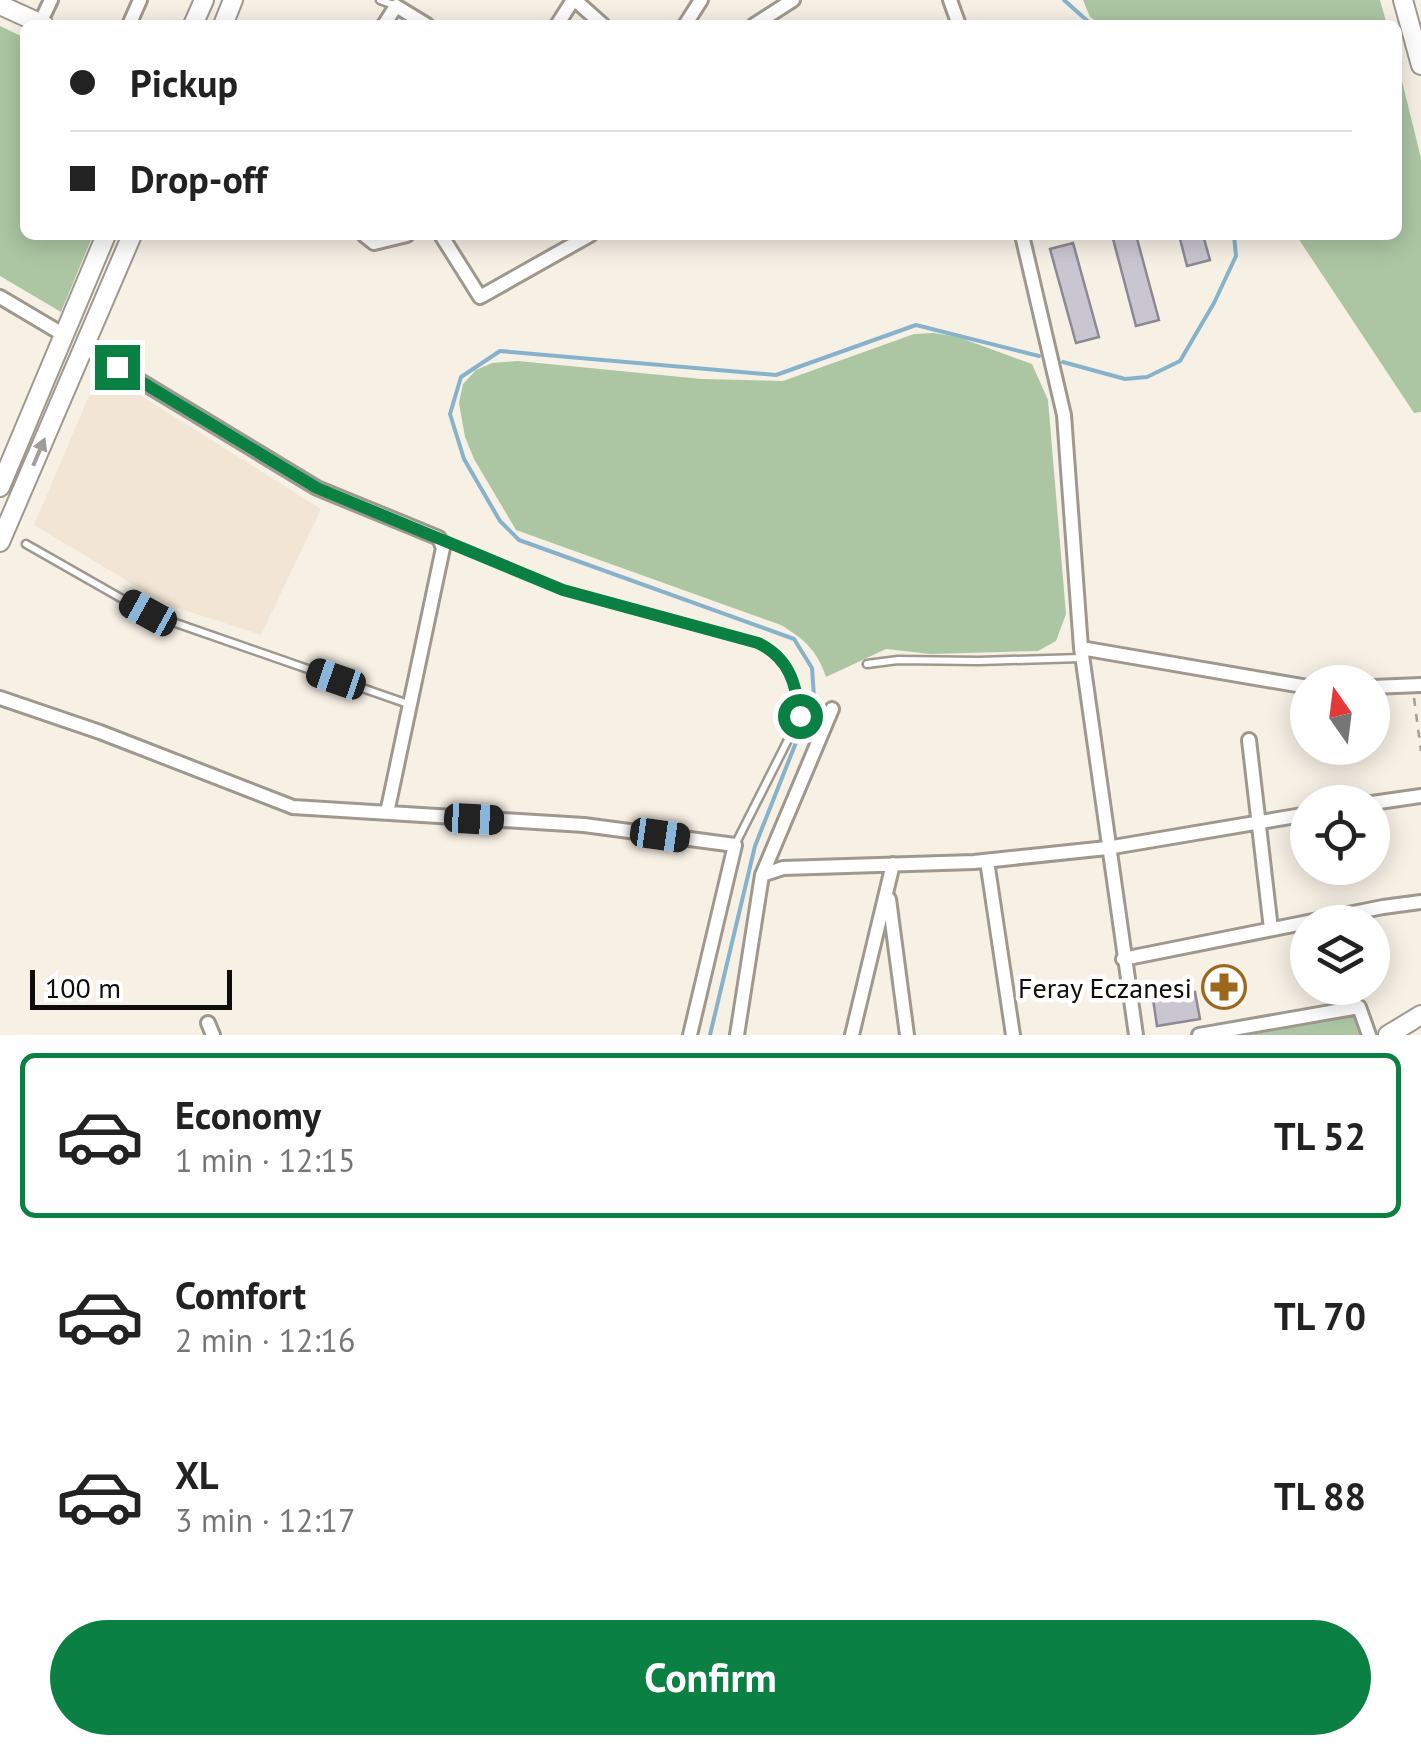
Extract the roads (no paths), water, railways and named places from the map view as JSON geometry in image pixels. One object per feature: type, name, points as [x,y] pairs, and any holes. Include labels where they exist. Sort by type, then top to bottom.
[{"type":"street","points":[[574,0],[598,20]]},
{"type":"street","points":[[762,20],[792,0]]},
{"type":"street","points":[[1403,0],[1421,66]]},
{"type":"street","points":[[0,4],[34,20]]},
{"type":"street","points":[[387,20],[396,6],[419,20]]},
{"type":"street","points":[[0,486],[104,240]]},
{"type":"street","points":[[0,542],[130,240]]},
{"type":"street","points":[[443,240],[480,297],[581,240]]},
{"type":"street","points":[[1023,240],[1064,415],[1082,653],[1122,959],[1136,1035]]},
{"type":"street","points":[[0,297],[64,336]]},
{"type":"street","points":[[84,346],[317,488],[439,538],[444,548],[387,814]]},
{"type":"street","points":[[1082,653],[1290,684]]},
{"type":"street","points":[[1390,686],[1416,685]]},
{"type":"street","points":[[0,698],[100,732],[292,807],[584,825],[734,846],[690,1035]]},
{"type":"street","points":[[737,1035],[762,876],[832,709]]},
{"type":"street","points":[[1249,740],[1272,930]]},
{"type":"street","points":[[1390,801],[1421,796]]},
{"type":"street","points":[[762,876],[783,868],[987,860],[1107,848],[1290,817]]},
{"type":"street","points":[[987,860],[1013,1035]]},
{"type":"street","points":[[852,1035],[894,864]]},
{"type":"street","points":[[888,888],[907,1035]]},
{"type":"street","points":[[1122,959],[1421,902]]},
{"type":"street","points":[[1198,1035],[1360,1007],[1369,1035]]},
{"type":"street","points":[[1388,1035],[1421,1015]]},
{"type":"lane","points":[[380,0],[396,6]]},
{"type":"lane","points":[[439,538],[563,590],[758,643],[776,652],[798,693],[800,716],[734,846]]},
{"type":"lane","points":[[26,544],[148,613],[410,705]]},
{"type":"lane","points":[[867,664],[898,660],[980,662],[1082,653]]},
{"type":"waterway","points":[[1064,0],[1086,20]]},
{"type":"waterway","points":[[1063,362],[1125,379],[1147,377],[1180,361],[1236,256],[1234,240]]},
{"type":"waterway","points":[[710,1035],[755,846],[814,697],[812,668],[794,639],[519,540],[500,521],[464,459],[450,414],[461,377],[500,351],[776,375],[916,325],[1039,356]]},
{"type":"place","name":"Feray Eczanesi","points":[[1224,987]]}]
